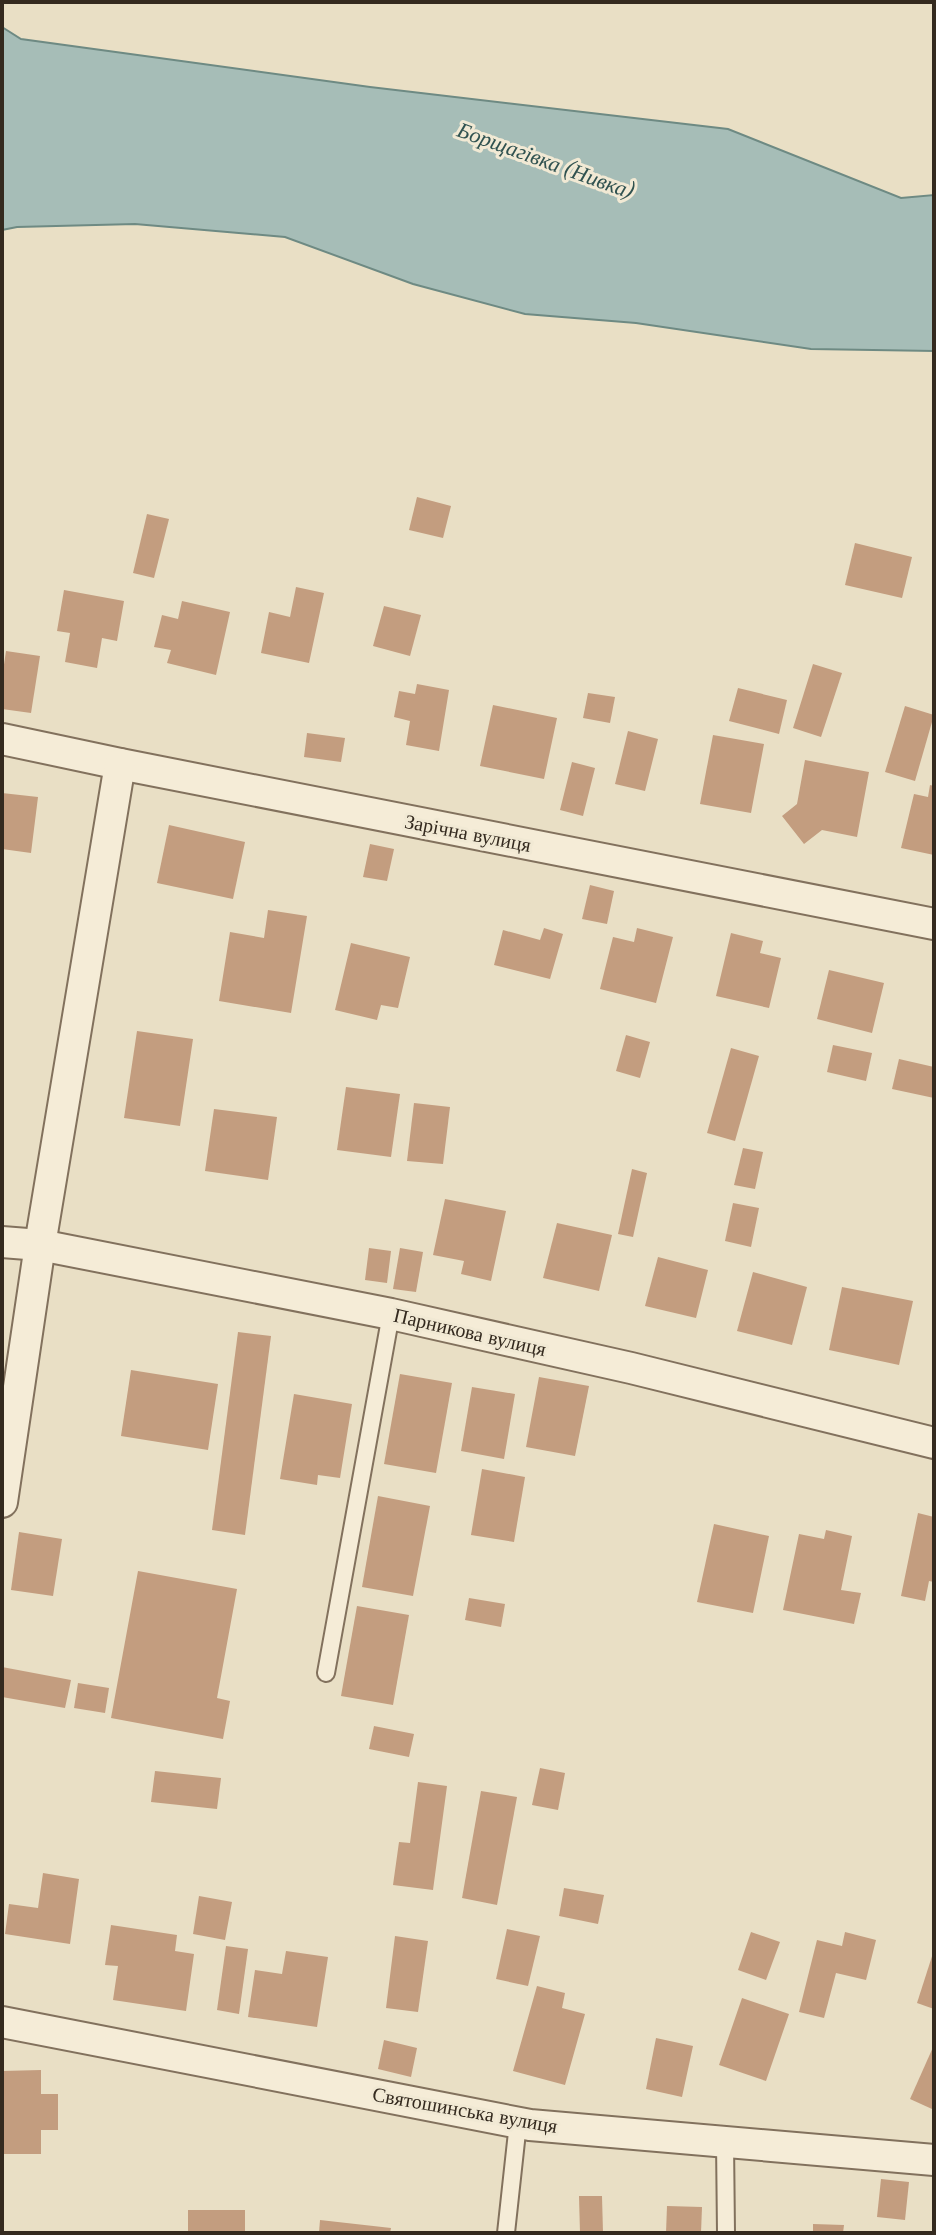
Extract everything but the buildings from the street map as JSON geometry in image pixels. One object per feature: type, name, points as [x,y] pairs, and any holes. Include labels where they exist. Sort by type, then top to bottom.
[{"type":"street","name":"Зарічна вулиця","points":[[2,739],[934,924]]},
{"type":"street","points":[[2,1502],[40,1245],[120,764]]},
{"type":"street","name":"Парникова вулиця","points":[[2,1242],[40,1245],[391,1314],[631,1368],[934,1443]]},
{"type":"street","name":"Святошинська вулиця","points":[[2,2022],[518,2123],[934,2160]]},
{"type":"lane","points":[[326,1673],[391,1314]]},
{"type":"lane","points":[[506,2233],[518,2123]]},
{"type":"lane","points":[[725,2142],[726,2233]]},
{"type":"water","name":"Борщагівка (Нивка)","points":[[2,27],[21,39],[370,87],[728,129],[901,198],[934,195],[934,351],[811,349],[636,323],[525,314],[413,284],[285,237],[135,224],[2,230]]}]
